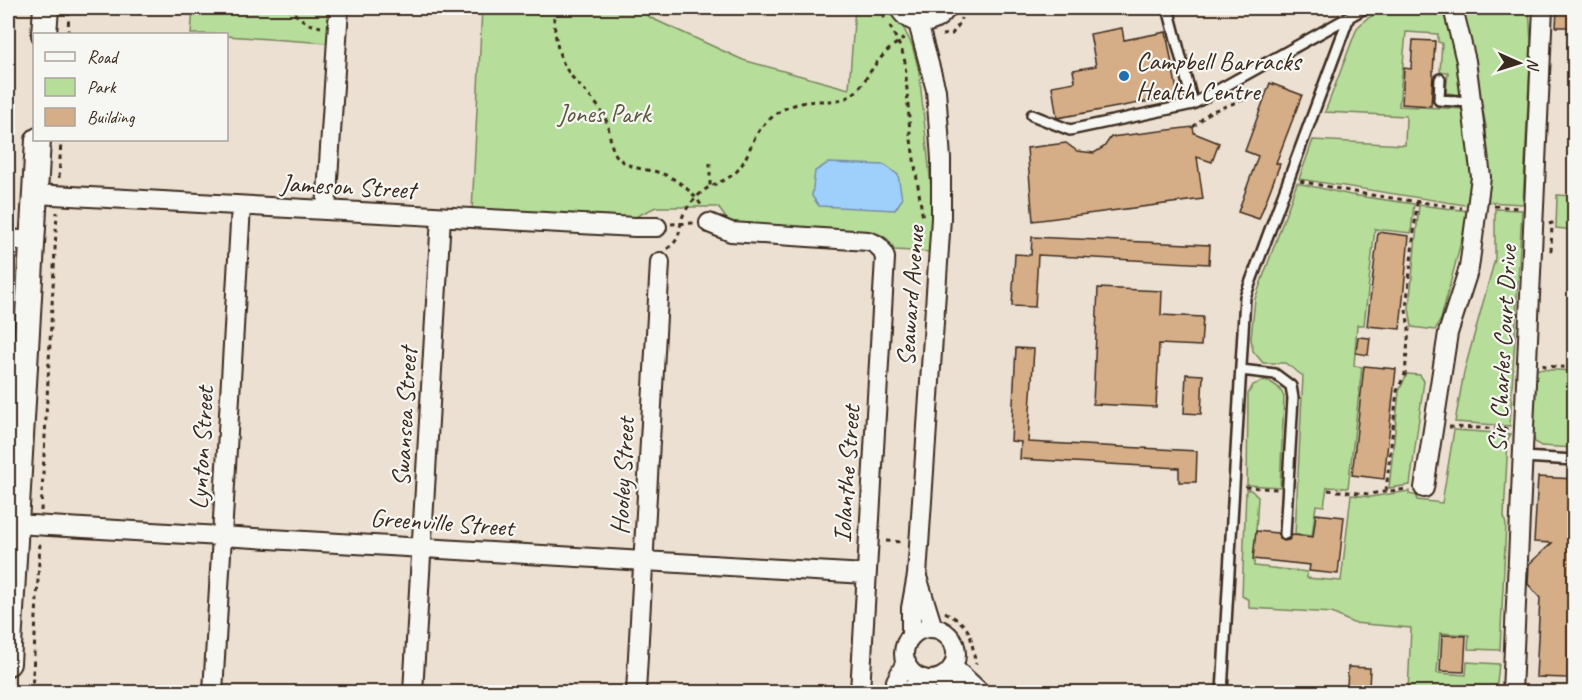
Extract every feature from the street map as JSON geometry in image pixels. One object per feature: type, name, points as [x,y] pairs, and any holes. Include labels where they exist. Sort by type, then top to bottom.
[{"type":"street","points":[[44,33],[46,8]]},
{"type":"street","points":[[326,210],[339,8]]},
{"type":"street","points":[[899,8],[909,20],[918,23],[935,20],[947,8]]},
{"type":"street","points":[[1424,488],[1448,333],[1469,268],[1481,177],[1466,61],[1454,8]]},
{"type":"street","name":"Sir Charles Court Drive","points":[[1512,693],[1543,8]]},
{"type":"street","name":"Seaward Avenue","points":[[911,636],[911,608],[917,575],[941,206],[941,159],[936,90],[918,23]]},
{"type":"street","points":[[8,663],[12,528],[32,241],[54,203],[38,141]]},
{"type":"street","name":"Jameson Street","points":[[54,203],[241,206],[635,227],[657,226]]},
{"type":"street","name":"Lynton Street","points":[[213,693],[241,206]]},
{"type":"street","name":"Swansea Street","points":[[413,693],[441,217]]},
{"type":"street","name":"Iolanthe Street","points":[[709,223],[731,232],[868,241],[876,243],[882,249],[885,258],[860,693]]},
{"type":"street","points":[[8,239],[32,241]]},
{"type":"street","name":"Hooley Street","points":[[636,693],[662,257]]},
{"type":"street","name":"Greenville Street","points":[[12,528],[41,525],[866,574]]},
{"type":"street","name":"Seaward Avenue","points":[[917,575],[933,628]]},
{"type":"street","points":[[908,693],[931,679],[947,674],[953,667],[956,658],[954,642],[941,630],[933,628],[921,629],[911,636],[905,648],[906,662],[910,670],[931,679],[957,693]]},
{"type":"street","points":[[894,693],[896,681],[906,662]]},
{"type":"street","points":[[953,667],[980,693]]},
{"type":"lane","points":[[1168,8],[1193,104]]},
{"type":"lane","points":[[1032,115],[1070,130],[1193,104],[1365,8]]},
{"type":"lane","points":[[1222,693],[1245,297],[1349,17]]},
{"type":"lane","points":[[1440,79],[1439,100],[1472,102]]},
{"type":"lane","points":[[1241,370],[1275,374],[1291,386],[1293,398],[1285,534]]},
{"type":"lane","points":[[1523,457],[1575,460]]},
{"type":"path","points":[[68,33],[69,8]]},
{"type":"path","points":[[287,8],[309,24],[328,29]]},
{"type":"path","points":[[553,8],[556,47],[566,69],[607,122],[611,145],[616,156],[624,163],[639,170],[658,172],[675,180],[697,197],[709,223],[681,222],[657,226]]},
{"type":"path","points":[[877,8],[889,22],[905,62],[910,133],[923,220]]},
{"type":"path","points":[[662,257],[680,235],[684,212],[697,197],[710,187],[736,172],[745,160],[760,130],[777,113],[791,105],[807,101],[836,100],[855,93],[874,66],[898,42]]},
{"type":"path","points":[[1193,127],[1210,112],[1245,99]]},
{"type":"path","points":[[32,693],[54,203],[62,141]]},
{"type":"path","points":[[710,163],[710,187]]},
{"type":"path","points":[[1289,179],[1329,188],[1477,210],[1486,206],[1534,209]]},
{"type":"path","points":[[1386,491],[1397,391],[1405,374],[1409,329],[1406,310],[1417,202]]},
{"type":"path","points":[[1434,426],[1524,430]]},
{"type":"path","points":[[1234,486],[1287,490]]},
{"type":"path","points":[[1328,490],[1368,494],[1424,488]]},
{"type":"path","points":[[878,541],[919,543]]},
{"type":"path","points":[[939,606],[965,625],[970,634],[979,672]]},
{"type":"green space","points":[[193,8],[330,8],[327,43],[228,36],[228,33],[191,33]]},
{"type":"green space","name":"Jones Park","points":[[482,8],[638,8],[651,18],[743,60],[849,89],[855,8],[887,8],[904,29],[912,45],[919,71],[933,206],[931,252],[894,250],[887,239],[875,233],[731,225],[718,207],[656,207],[631,219],[472,211]]},
{"type":"green space","points":[[1387,8],[1440,8],[1443,12],[1465,95],[1446,93],[1448,72],[1440,72],[1442,43],[1438,42],[1438,34],[1406,32],[1399,106],[1465,109],[1473,156],[1471,206],[1299,179],[1313,140],[1405,145],[1406,116],[1325,112],[1357,28],[1366,19]]},
{"type":"green space","points":[[1462,8],[1529,8],[1531,42],[1523,204],[1486,202],[1488,181],[1486,126]]},
{"type":"green space","points":[[1297,183],[1351,195],[1414,204],[1411,233],[1375,229],[1364,325],[1357,325],[1354,366],[1362,367],[1348,488],[1327,487],[1324,506],[1316,505],[1312,536],[1295,534],[1303,376],[1285,363],[1263,363],[1253,351],[1251,338],[1255,299]]},
{"type":"green space","points":[[1557,195],[1574,196],[1574,230],[1556,228]]},
{"type":"green space","points":[[1419,205],[1469,211],[1441,319],[1435,330],[1412,327],[1409,308]]},
{"type":"green space","points":[[1495,209],[1522,210],[1510,426],[1455,422],[1464,372],[1495,259]]},
{"type":"green space","points":[[1536,369],[1574,371],[1574,448],[1541,446],[1535,442],[1533,435]]},
{"type":"green space","points":[[1407,374],[1420,375],[1424,381],[1410,485],[1389,488],[1399,391]]},
{"type":"green space","points":[[1265,380],[1276,386],[1284,397],[1280,487],[1247,485],[1248,394],[1253,385]]},
{"type":"green space","points":[[1454,430],[1511,434],[1508,439],[1504,516],[1506,525],[1500,650],[1468,649],[1469,635],[1440,633],[1437,673],[1466,675],[1467,662],[1499,664],[1496,692],[1408,692],[1411,628],[1353,623],[1332,613],[1249,608],[1249,600],[1242,596],[1246,490],[1251,490],[1258,497],[1254,566],[1307,572],[1307,578],[1341,581],[1351,495],[1370,497],[1409,491],[1409,494],[1417,496],[1417,500],[1442,503]]},
{"type":"water","points":[[828,163],[885,165],[898,175],[902,199],[895,210],[819,206],[812,196],[815,171]]},
{"type":"building","points":[[1575,8],[1573,27],[1556,27],[1557,10]]},
{"type":"building","name":"Campbell Barracks Health Centre","points":[[1122,28],[1124,40],[1166,32],[1178,96],[1057,118],[1052,86],[1075,82],[1073,70],[1096,66],[1090,34]]},
{"type":"building","points":[[1413,40],[1435,41],[1431,106],[1402,104],[1404,68],[1411,69]]},
{"type":"building","points":[[1270,83],[1302,95],[1276,163],[1280,164],[1259,219],[1238,212],[1258,156],[1245,151]]},
{"type":"building","points":[[1193,127],[1194,133],[1219,143],[1212,162],[1197,157],[1203,199],[1033,221],[1027,148],[1066,143],[1077,151],[1094,153],[1104,147],[1111,137]]},
{"type":"building","points":[[1378,232],[1409,236],[1400,329],[1367,326]]},
{"type":"building","points":[[1032,237],[1210,245],[1209,264],[1038,255],[1035,307],[1012,306],[1015,254],[1031,255]]},
{"type":"building","points":[[1098,288],[1162,291],[1161,315],[1203,317],[1201,346],[1159,344],[1156,407],[1093,404]]},
{"type":"building","points":[[1358,337],[1370,338],[1368,355],[1356,353]]},
{"type":"building","points":[[1016,348],[1034,349],[1028,442],[1197,451],[1196,482],[1179,482],[1179,468],[1020,459],[1021,442],[1011,441]]},
{"type":"building","points":[[1364,366],[1396,369],[1384,479],[1352,475]]},
{"type":"building","points":[[1186,374],[1203,375],[1201,414],[1184,413]]},
{"type":"building","points":[[1538,477],[1575,479],[1575,597],[1571,600],[1568,678],[1536,677],[1540,598],[1528,584],[1529,564],[1552,543],[1534,542]]},
{"type":"building","points":[[1316,514],[1344,517],[1338,574],[1309,571],[1310,565],[1253,559],[1256,531],[1278,533],[1279,538],[1284,541],[1289,540],[1292,535],[1313,537]]},
{"type":"building","points":[[1442,635],[1466,636],[1464,672],[1440,671]]},
{"type":"building","points":[[1348,667],[1370,668],[1369,688],[1347,687]]},
{"type":"place","name":"Campbell Barracks Health Centre","points":[[1124,76]]}]
